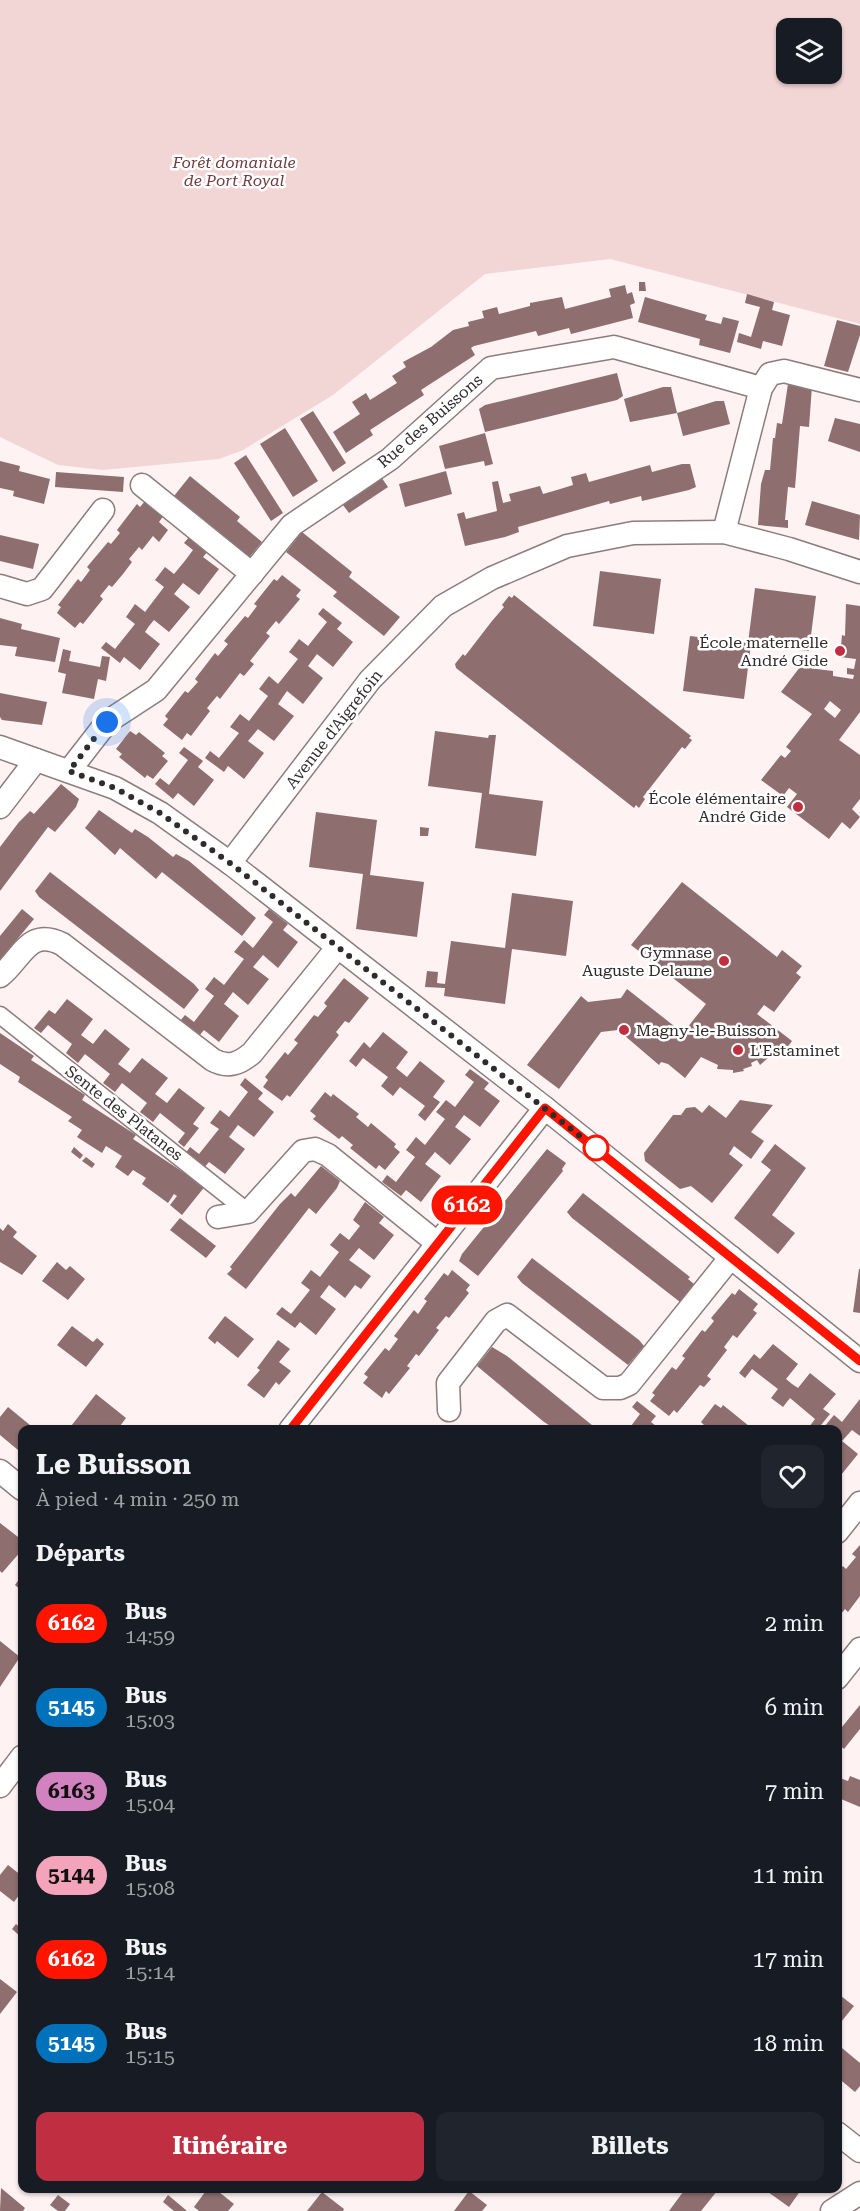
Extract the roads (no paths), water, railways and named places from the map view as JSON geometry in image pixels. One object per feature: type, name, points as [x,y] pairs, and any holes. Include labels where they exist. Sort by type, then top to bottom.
[{"type":"street","name":"Rue des Buissons","points":[[69,771],[107,722],[156,690],[292,525],[390,459],[492,368],[614,347],[761,388]]},
{"type":"street","points":[[724,532],[761,388],[770,374],[784,371],[860,390]]},
{"type":"street","points":[[142,485],[252,574]]},
{"type":"street","points":[[0,586],[27,594],[42,589],[104,510]]},
{"type":"street","name":"Avenue d'Aigrefoin","points":[[230,863],[370,680],[443,606],[492,578],[567,546],[633,532],[724,532],[789,549],[860,572]]},
{"type":"street","points":[[0,747],[115,788],[160,813],[230,863],[545,1108],[860,1361]]},
{"type":"street","points":[[0,807],[36,760]]},
{"type":"street","points":[[0,975],[28,945],[39,939],[50,938],[62,944],[213,1060],[230,1065],[241,1062],[252,1053],[337,948]]},
{"type":"street","name":"Sente des Platanes","points":[[0,1015],[248,1212]]},
{"type":"street","points":[[294,1425],[545,1108]]},
{"type":"street","points":[[218,1217],[248,1212],[294,1159],[303,1151],[315,1149],[328,1155],[437,1243]]},
{"type":"street","points":[[449,1410],[448,1383],[496,1321],[507,1316],[603,1388],[612,1389],[628,1384],[731,1257]]},
{"type":"street","points":[[0,1471],[18,1486]]},
{"type":"street","points":[[842,1526],[860,1503]]},
{"type":"street","points":[[842,1672],[860,1649]]},
{"type":"street","points":[[0,1786],[18,1762]]},
{"type":"street","points":[[842,2137],[860,2151]]},
{"type":"street","points":[[832,2211],[860,2193]]},
{"type":"place","name":"École maternelle André Gide","points":[[840,651]]},
{"type":"place","name":"École élémentaire André Gide","points":[[798,807]]},
{"type":"place","name":"Gymnase Auguste Delaune","points":[[724,961]]},
{"type":"place","name":"Magny-le-Buisson","points":[[624,1030]]},
{"type":"place","name":"L'Estaminet","points":[[738,1050]]},
{"type":"park label","name":"Forêt domaniale de Port Royal","points":[[234,171]]}]
